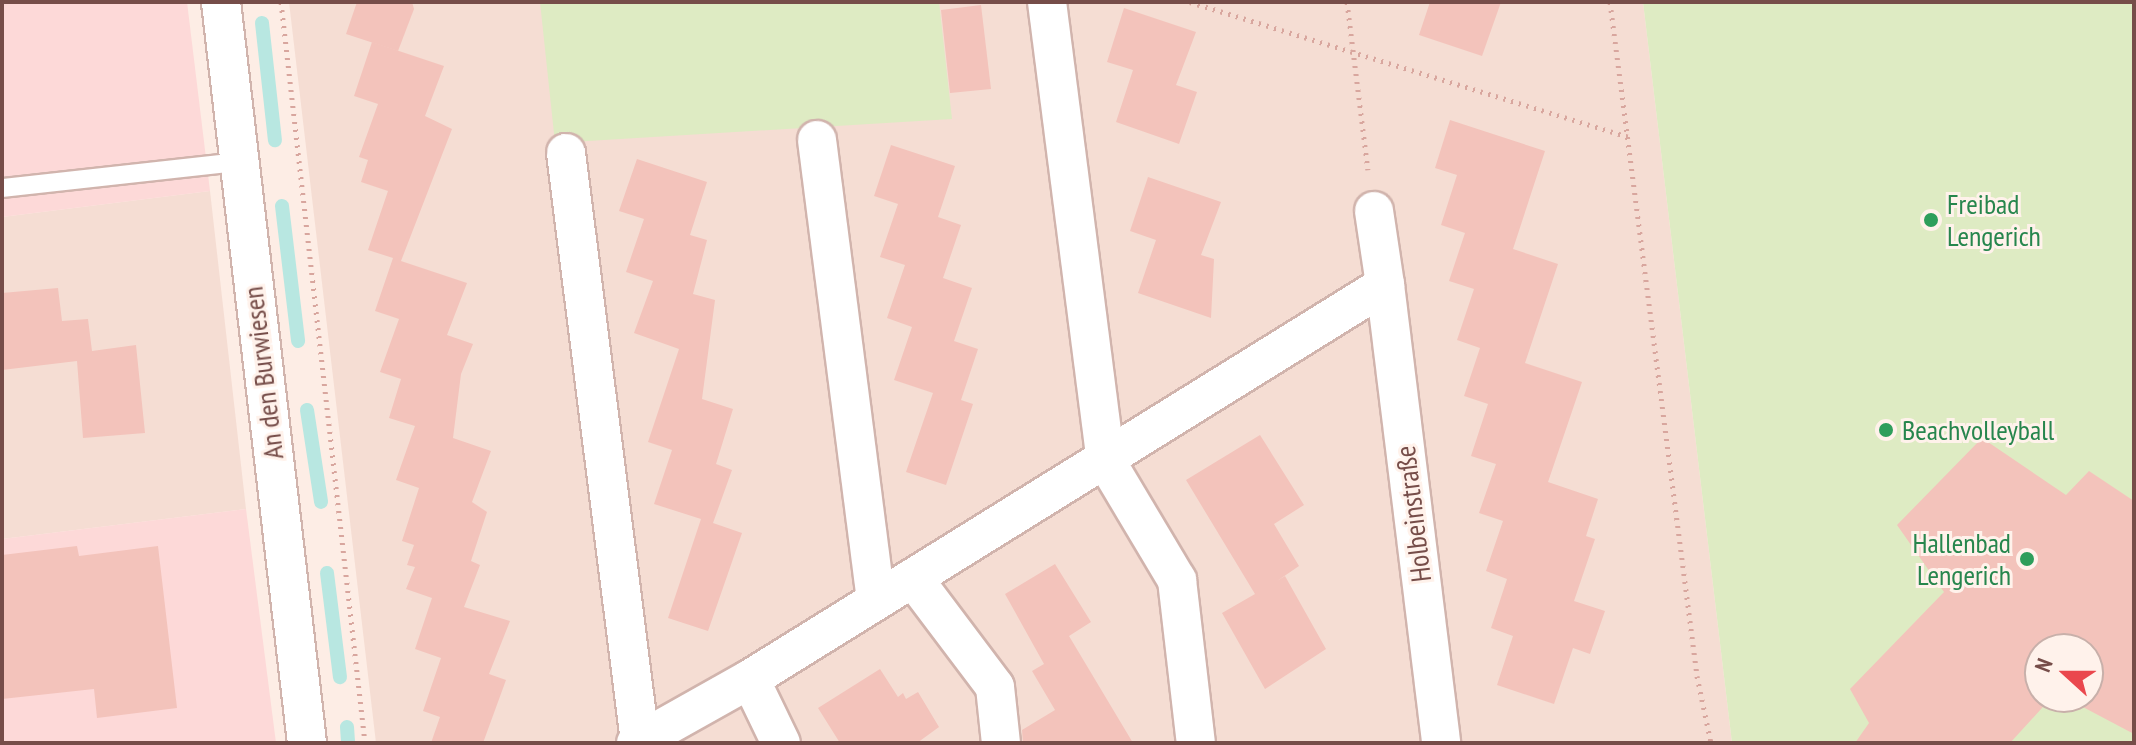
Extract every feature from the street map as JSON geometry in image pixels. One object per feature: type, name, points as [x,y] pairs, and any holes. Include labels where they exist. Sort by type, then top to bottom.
[{"type":"street","name":"An den Burwiesen","points":[[221,2],[237,162],[307,743]]},
{"type":"street","points":[[1047,2],[1106,461],[1177,580],[1196,743]]},
{"type":"street","points":[[817,140],[876,598]]},
{"type":"street","points":[[566,153],[638,742],[750,679],[876,598],[1106,461],[1385,285]]},
{"type":"street","name":"Holbeinstraße","points":[[1374,211],[1441,743]]},
{"type":"street","points":[[913,578],[995,687],[1001,743]]},
{"type":"street","points":[[750,679],[781,743]]},
{"type":"lane","points":[[2,188],[237,162]]},
{"type":"path","points":[[281,2],[365,743]]},
{"type":"path","points":[[1190,2],[1353,57],[1628,137]]},
{"type":"path","points":[[1347,2],[1374,211]]},
{"type":"path","points":[[1610,2],[1697,676],[1711,743]]},
{"type":"shaded area","points":[[2,2],[187,2],[210,191],[2,217]]},
{"type":"shaded area","points":[[289,2],[1643,2],[1732,743],[376,743]]},
{"type":"shaded area","points":[[210,191],[246,509],[2,539],[2,217]]},
{"type":"shaded area","points":[[246,509],[276,743],[2,743],[2,539]]},
{"type":"green space","points":[[540,2],[939,2],[952,119],[555,143]]},
{"type":"green space","name":"Freibad Lengerich","points":[[1643,2],[2134,2],[2134,743],[1732,743]]},
{"type":"building","points":[[357,2],[412,2],[414,9],[398,51],[346,34]]},
{"type":"building","points":[[1430,2],[1501,2],[1482,56],[1419,35]]},
{"type":"building","points":[[981,5],[991,89],[950,93],[941,10]]},
{"type":"building","points":[[1124,8],[1196,32],[1176,85],[1197,92],[1179,144],[1116,122],[1133,70],[1107,62]]},
{"type":"building","points":[[372,42],[444,66],[425,116],[452,129],[401,261],[467,283],[447,335],[473,344],[461,374],[453,438],[491,451],[472,502],[487,512],[471,561],[480,565],[464,607],[510,621],[489,674],[506,680],[483,743],[431,743],[440,717],[423,711],[441,658],[415,649],[432,598],[406,589],[415,567],[407,565],[414,545],[402,541],[419,488],[396,480],[415,426],[389,418],[401,379],[380,372],[399,319],[375,311],[393,258],[368,250],[388,191],[361,182],[368,160],[359,157],[378,104],[354,96]]},
{"type":"building","points":[[1450,120],[1545,151],[1513,249],[1558,264],[1525,363],[1582,382],[1548,482],[1598,499],[1586,536],[1595,539],[1574,601],[1605,611],[1590,654],[1573,648],[1554,704],[1497,685],[1513,636],[1491,628],[1507,579],[1486,571],[1503,521],[1479,513],[1496,464],[1471,456],[1488,404],[1464,396],[1480,348],[1457,340],[1474,289],[1449,281],[1465,233],[1441,225],[1457,175],[1435,168]]},
{"type":"building","points":[[891,145],[955,166],[938,217],[961,225],[943,278],[972,288],[954,341],[978,349],[961,400],[973,404],[946,485],[906,472],[933,393],[894,380],[912,327],[887,318],[905,265],[880,257],[898,204],[874,196]]},
{"type":"building","points":[[637,159],[707,182],[690,235],[707,240],[693,294],[715,300],[702,399],[733,409],[716,464],[732,470],[713,523],[742,533],[708,631],[668,618],[701,519],[654,504],[672,450],[648,442],[679,349],[634,333],[653,281],[626,272],[644,219],[619,211]]},
{"type":"building","points":[[1148,177],[1221,202],[1201,255],[1214,259],[1211,318],[1138,293],[1156,240],[1130,231]]},
{"type":"building","points":[[58,288],[62,321],[88,319],[92,351],[136,345],[145,433],[83,438],[77,361],[2,370],[2,293]]},
{"type":"building","points":[[1260,435],[1304,505],[1274,524],[1299,566],[1277,581],[1285,576],[1326,649],[1265,689],[1222,613],[1255,594],[1186,480]]},
{"type":"building","name":"Hallenbad Lengerich","points":[[1982,438],[2066,495],[2089,471],[2134,501],[2134,734],[2094,713],[2104,713],[2104,633],[2024,633],[2024,713],[2037,713],[2010,743],[1855,743],[1869,723],[1850,689],[1944,592],[1897,525]]},
{"type":"building","points":[[77,546],[79,556],[158,546],[177,708],[97,718],[94,689],[2,699],[2,555]]},
{"type":"building","points":[[1055,564],[1091,622],[1069,636],[1133,743],[1023,743],[1022,730],[1055,710],[1032,671],[1044,664],[1005,594]]},
{"type":"building","points":[[880,669],[898,697],[903,693],[906,699],[918,692],[939,727],[917,743],[840,743],[818,708]]},
{"type":"waterway","points":[[262,23],[275,140]]},
{"type":"waterway","points":[[282,206],[298,341]]},
{"type":"waterway","points":[[307,410],[321,502]]},
{"type":"waterway","points":[[327,573],[340,677]]},
{"type":"waterway","points":[[347,727],[348,743]]},
{"type":"place","name":"Freibad Lengerich","points":[[1931,220]]},
{"type":"place","name":"Beachvolleyball","points":[[1886,430]]},
{"type":"place","name":"Hallenbad Lengerich","points":[[2027,559]]}]
